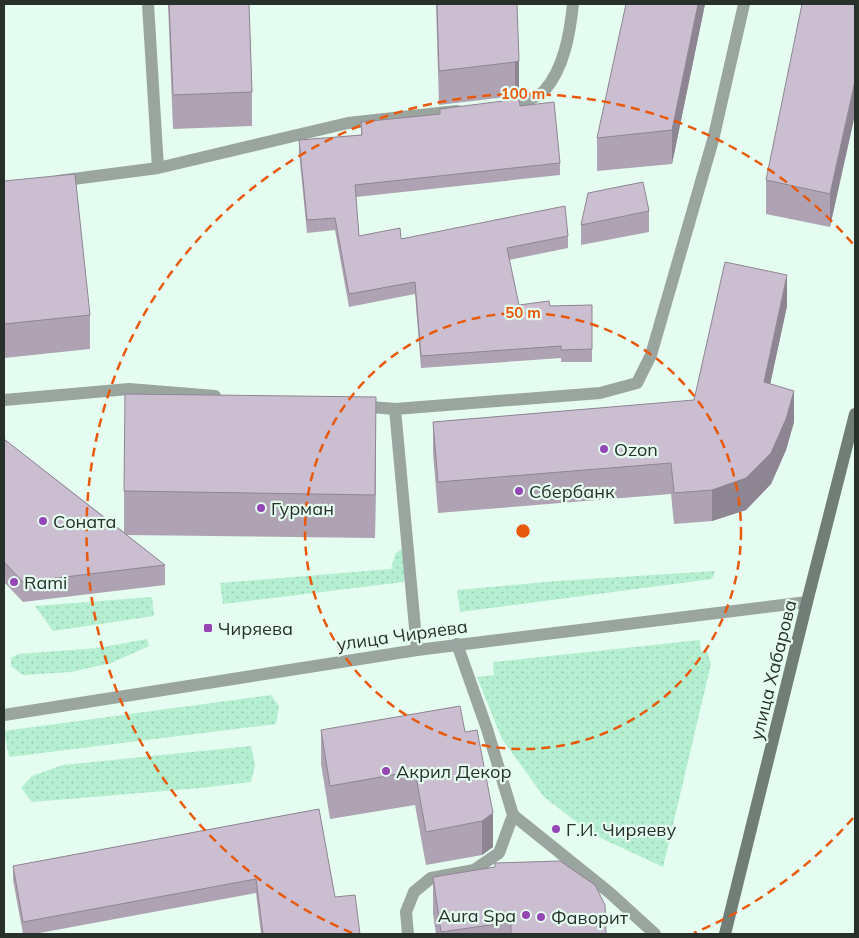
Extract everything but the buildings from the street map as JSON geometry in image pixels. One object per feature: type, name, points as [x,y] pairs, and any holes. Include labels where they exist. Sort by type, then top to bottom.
[{"type":"main road","name":"улица Хабарова","points":[[726,934],[855,414]]},
{"type":"street","points":[[148,4],[158,168]]},
{"type":"street","points":[[489,108],[517,104],[543,92],[560,66],[572,17],[573,4]]},
{"type":"street","points":[[346,405],[395,409],[600,393],[637,383],[651,355],[710,150],[744,4]]},
{"type":"street","points":[[42,183],[158,168],[348,123],[470,110]]},
{"type":"street","points":[[4,400],[129,389],[228,397]]},
{"type":"street","points":[[395,409],[418,650]]},
{"type":"street","name":"улица Чиряева","points":[[4,715],[457,644],[807,602]]},
{"type":"street","points":[[457,644],[487,730],[513,815],[610,893],[655,934]]},
{"type":"street","points":[[408,934],[406,912],[414,892],[431,878],[474,870],[499,853],[513,815]]},
{"type":"green space","points":[[403,548],[409,557],[404,582],[223,604],[220,583],[391,569],[395,554]]},
{"type":"green space","points":[[715,571],[712,579],[460,612],[457,590],[557,581]]},
{"type":"green space","points":[[152,597],[154,616],[53,631],[35,606]]},
{"type":"green space","points":[[147,639],[149,646],[111,663],[71,672],[23,675],[11,666],[11,658],[18,654],[98,648]]},
{"type":"green space","points":[[700,640],[701,652],[707,651],[711,664],[663,867],[592,834],[544,797],[502,739],[477,677],[494,675],[493,662]]},
{"type":"green space","points":[[271,695],[279,706],[276,724],[9,757],[4,731]]},
{"type":"green space","points":[[251,746],[255,765],[251,782],[32,802],[21,788],[32,776],[63,765]]},
{"type":"place","name":"Ozon","points":[[604,449]]},
{"type":"place","name":"Сбербанк","points":[[519,491]]},
{"type":"place","name":"Гурман","points":[[261,508]]},
{"type":"place","name":"Соната","points":[[43,521]]},
{"type":"place","name":"Rami","points":[[14,582]]},
{"type":"place","name":"Чиряева","points":[[208,628]]},
{"type":"place","name":"Акрил Декор","points":[[386,771]]},
{"type":"place","name":"Г.И. Чиряеву","points":[[556,829]]},
{"type":"place","name":"Aura Spa","points":[[526,915]]},
{"type":"place","name":"Фаворит","points":[[541,917]]}]
